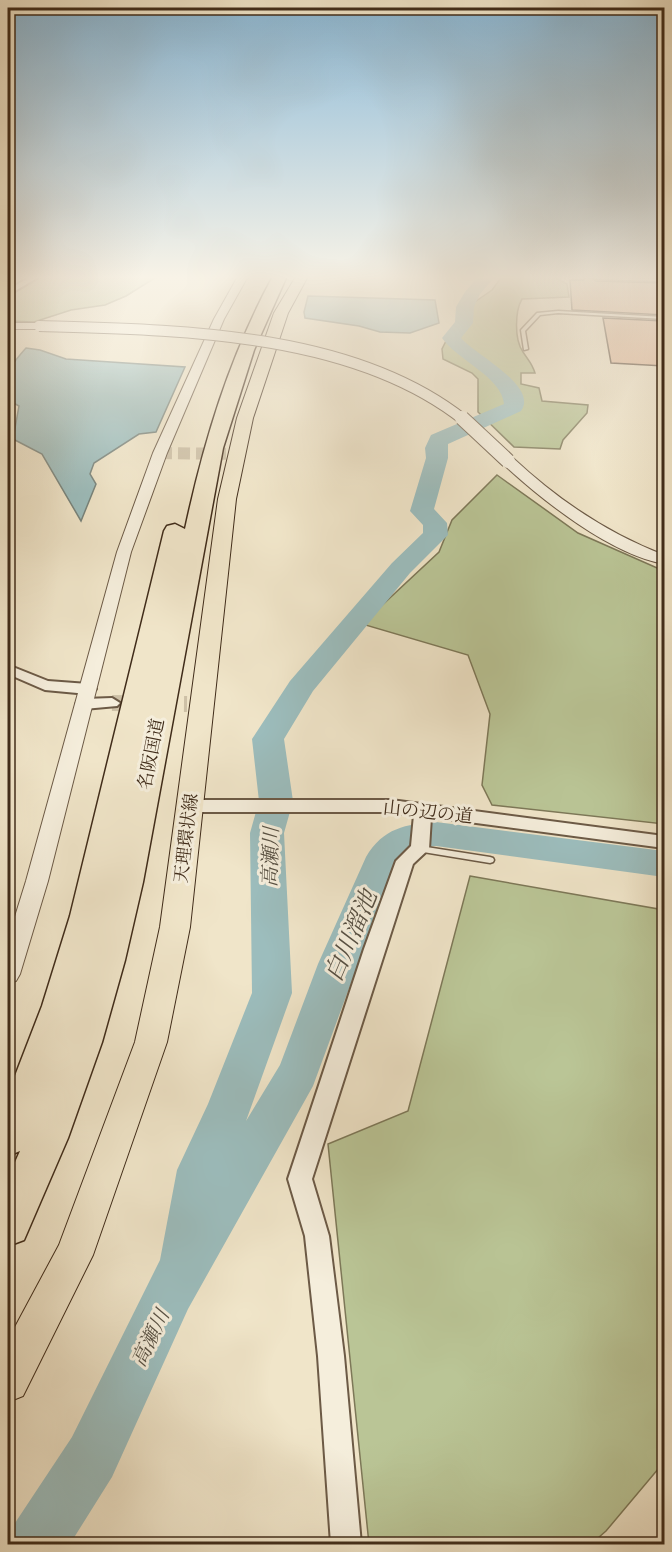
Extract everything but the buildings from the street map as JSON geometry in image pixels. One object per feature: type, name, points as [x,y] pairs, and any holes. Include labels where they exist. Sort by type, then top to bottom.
[{"type":"highway","name":"名阪国道","points":[[8,1137],[49,1040],[77,956],[96,883],[175,530],[202,424],[229,350]]},
{"type":"highway","name":"名阪国道","points":[[8,1225],[47,1138],[83,1042],[107,960],[126,882],[218,424],[243,350]]},
{"type":"highway","points":[[8,1112],[49,1040]]},
{"type":"main road","name":"天理環状線","points":[[8,1381],[74,1255],[151,1042],[175,927],[189,806],[194,704],[220,546],[245,418],[268,350]]},
{"type":"street","points":[[8,974],[37,881],[123,552],[160,453],[205,350]]},
{"type":"street","points":[[303,350],[328,356],[392,379],[447,408],[471,426],[560,506],[621,542],[664,560]]},
{"type":"street","points":[[8,669],[45,685],[112,703]]},
{"type":"street","name":"山の辺の道","points":[[189,806],[391,806],[664,842]]},
{"type":"street","points":[[346,1545],[331,1356],[317,1236],[300,1179],[374,949],[405,861],[420,849],[423,809]]},
{"type":"lane","points":[[420,849],[490,860]]},
{"type":"green space","points":[[442,350],[522,350],[535,373],[521,373],[521,384],[539,388],[542,401],[588,405],[587,413],[563,440],[560,449],[514,447],[478,412],[478,379],[472,373],[443,359]]},
{"type":"green space","points":[[497,475],[578,533],[664,571],[664,824],[492,805],[482,785],[490,714],[468,655],[362,624],[439,552],[452,520]]},
{"type":"green space","points":[[470,876],[664,910],[664,1462],[606,1531],[591,1544],[369,1544],[328,1144],[408,1111]]},
{"type":"water","points":[[24,350],[41,350],[66,359],[185,367],[156,432],[139,434],[94,463],[90,474],[96,484],[81,521],[42,454],[13,439],[19,406],[8,400],[8,376],[14,362]]},
{"type":"waterway","name":"高瀬川","points":[[184,1268],[200,1170],[229,1108],[272,993],[267,833],[276,801],[268,739],[301,687],[401,568],[436,535],[435,523],[422,511],[437,458],[436,448],[439,440],[514,407],[513,396],[500,378],[463,350]]},
{"type":"waterway","name":"白川溜池","points":[[184,1268],[298,1073],[338,964],[384,857],[409,836],[436,834],[664,864]]},
{"type":"waterway","name":"高瀬川","points":[[36,1544],[92,1457],[170,1291],[184,1268]]},
{"type":"tunnel","points":[[160,453],[237,454]]},
{"type":"tunnel","points":[[112,703],[187,704]]}]
